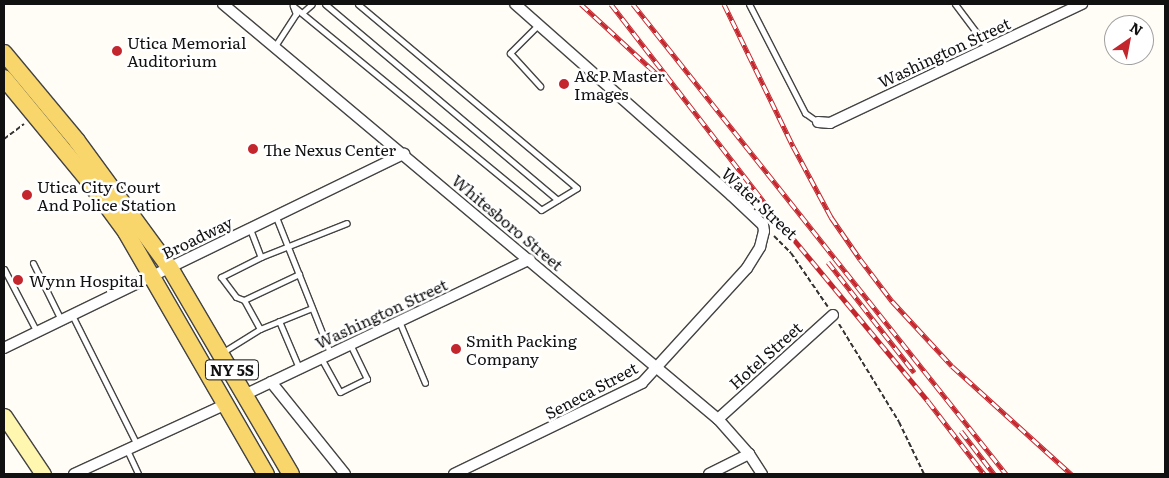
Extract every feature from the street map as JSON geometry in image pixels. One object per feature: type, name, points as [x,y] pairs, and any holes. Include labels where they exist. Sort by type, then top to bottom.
[{"type":"main road","name":"NY 5S","points":[[4,53],[77,141],[170,268],[292,474]]},
{"type":"main road","name":"NY 5S","points":[[4,78],[100,195],[154,275],[266,474]]},
{"type":"street","name":"Whitesboro Street","points":[[223,4],[276,46],[530,260],[657,370],[718,419],[749,454],[762,474]]},
{"type":"street","name":"Water Street","points":[[515,4],[763,225]]},
{"type":"street","name":"Washington Street","points":[[818,122],[830,122],[1082,4]]},
{"type":"street","name":"Broadway","points":[[4,348],[404,154]]},
{"type":"street","name":"Seneca Street","points":[[454,474],[642,383],[657,370],[746,268],[760,247],[763,225]]},
{"type":"street","name":"Washington Street","points":[[246,394],[399,320],[530,260]]},
{"type":"street","name":"Hotel Street","points":[[718,419],[833,315]]},
{"type":"street","points":[[271,382],[345,474]]},
{"type":"street","points":[[74,474],[226,404]]},
{"type":"street","points":[[4,416],[43,474]]},
{"type":"street","points":[[709,474],[749,454]]},
{"type":"lane","points":[[296,14],[304,13],[312,4]]},
{"type":"lane","points":[[325,4],[558,200]]},
{"type":"lane","points":[[292,5],[541,210],[577,188],[358,4]]},
{"type":"lane","points":[[749,4],[805,113],[818,122]]},
{"type":"lane","points":[[955,4],[988,48]]},
{"type":"lane","points":[[292,5],[296,14]]},
{"type":"lane","points":[[276,46],[296,14]]},
{"type":"lane","points":[[538,25],[510,53],[540,86]]},
{"type":"lane","points":[[276,217],[312,308],[326,356],[340,392],[367,379],[350,344]]},
{"type":"lane","points":[[260,329],[244,300],[236,297],[221,277],[261,257],[347,222]]},
{"type":"lane","points":[[250,229],[261,257]]},
{"type":"lane","points":[[34,262],[62,320]]},
{"type":"lane","points":[[4,269],[37,332]]},
{"type":"lane","points":[[244,300],[298,274]]},
{"type":"lane","points":[[221,353],[260,329],[312,308]]},
{"type":"lane","points":[[72,315],[137,445]]},
{"type":"lane","points":[[399,320],[425,383]]},
{"type":"lane","points":[[279,321],[300,368]]},
{"type":"lane","points":[[126,450],[138,474]]},
{"type":"path","name":"Water Street","points":[[763,225],[791,253],[833,315],[899,422],[924,474]]},
{"type":"railway","points":[[581,4],[659,76]]},
{"type":"railway","points":[[611,4],[777,219],[928,401],[984,474]]},
{"type":"railway","points":[[633,4],[1006,474]]},
{"type":"railway","points":[[724,4],[793,146],[831,217],[860,259],[892,301],[952,366],[1071,474]]},
{"type":"railway","points":[[828,262],[914,372]]},
{"type":"railway","points":[[961,431],[994,474]]},
{"type":"place","name":"Utica Memorial Auditorium","points":[[117,51]]},
{"type":"place","name":"A&P Master Images","points":[[564,84]]},
{"type":"place","name":"The Nexus Center","points":[[253,149]]},
{"type":"place","name":"Utica City Court And Police Station","points":[[27,195]]},
{"type":"place","name":"Wynn Hospital","points":[[18,280]]},
{"type":"place","name":"Smith Packing Company","points":[[456,349]]}]
